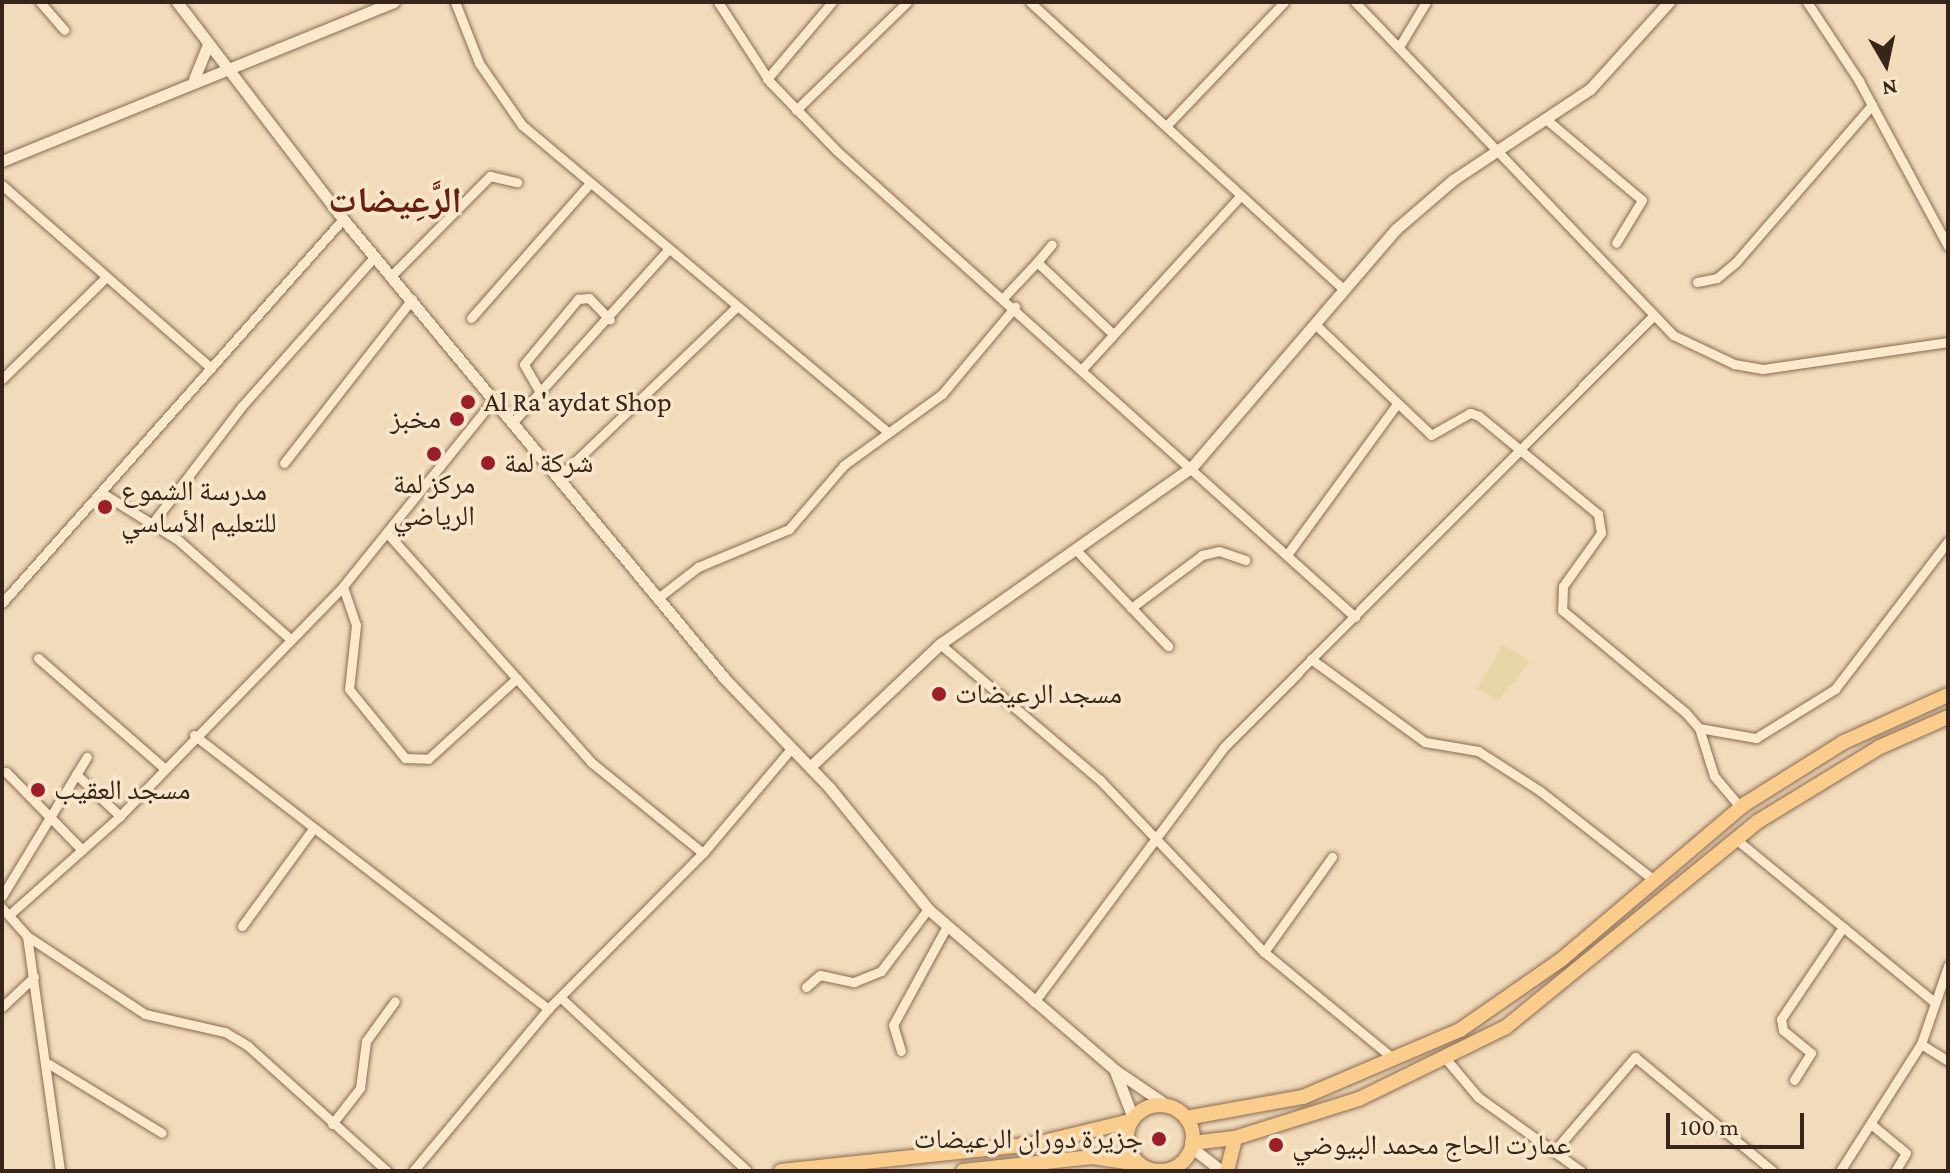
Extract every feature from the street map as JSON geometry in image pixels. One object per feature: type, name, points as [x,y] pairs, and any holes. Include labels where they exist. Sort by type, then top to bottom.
[{"type":"main road","points":[[1186,1118],[1303,1097],[1396,1062],[1501,1003],[1655,881],[1741,808],[1844,742],[1948,695]]},
{"type":"main road","points":[[963,1171],[1092,1157],[1174,1170],[1192,1145],[1235,1138],[1359,1099],[1446,1059],[1545,999],[1737,840],[1818,782],[1948,717]]},
{"type":"main road","points":[[781,1171],[1035,1144],[1132,1120],[1153,1105],[1168,1106],[1186,1118],[1192,1145]]},
{"type":"main road","points":[[1132,1120],[1127,1144],[1139,1164]]},
{"type":"main road","points":[[1224,1171],[1235,1138]]},
{"type":"street","points":[[40,2],[64,30]]},
{"type":"street","points":[[177,2],[343,219],[658,598],[810,767],[928,909],[1115,1070],[1168,1106]]},
{"type":"street","points":[[2,161],[193,80],[394,2]]},
{"type":"street","points":[[455,2],[479,63],[522,125],[886,430]]},
{"type":"street","points":[[718,2],[767,79],[796,110],[1289,552],[1355,617]]},
{"type":"street","points":[[767,79],[832,2]]},
{"type":"street","points":[[796,110],[907,2]]},
{"type":"street","points":[[1030,2],[1168,124],[1240,196],[1342,288]]},
{"type":"street","points":[[1168,124],[1284,2]]},
{"type":"street","points":[[1355,2],[1497,150],[1651,318],[1706,353],[1763,369],[1948,342]]},
{"type":"street","points":[[1399,47],[1426,2]]},
{"type":"street","points":[[810,767],[940,644],[1077,551],[1192,467],[1316,325],[1342,288],[1415,211],[1497,150],[1590,89],[1669,2]]},
{"type":"street","points":[[1807,2],[1872,105],[1948,246]]},
{"type":"street","points":[[193,80],[208,44]]},
{"type":"street","points":[[1697,282],[1726,272],[1872,105]]},
{"type":"street","points":[[1547,120],[1642,200],[1616,243]]},
{"type":"street","points":[[391,276],[490,176],[517,182]]},
{"type":"street","points":[[471,318],[589,184]]},
{"type":"street","points":[[2,185],[211,368]]},
{"type":"street","points":[[1084,367],[1240,196]]},
{"type":"street","points":[[2,603],[343,219]]},
{"type":"street","points":[[1004,297],[1052,244]]},
{"type":"street","points":[[513,422],[610,320],[668,250]]},
{"type":"street","points":[[151,525],[242,406],[375,256]]},
{"type":"street","points":[[1037,262],[1113,334]]},
{"type":"street","points":[[2,379],[105,278]]},
{"type":"street","points":[[541,394],[524,364],[578,299],[589,298],[610,320]]},
{"type":"street","points":[[284,463],[412,299]]},
{"type":"street","points":[[559,477],[736,307]]},
{"type":"street","points":[[658,598],[698,567],[789,529],[844,465],[886,430],[942,394],[1015,307]]},
{"type":"street","points":[[1034,1002],[1155,834],[1224,747],[1651,318]]},
{"type":"street","points":[[1316,325],[1431,435],[1470,413],[1522,449],[1602,522],[1563,586],[1562,610],[1699,728],[1756,738],[1835,689],[1948,541]]},
{"type":"street","points":[[387,1171],[248,1046],[225,1032],[145,1014],[27,936],[5,912],[120,816],[194,735],[343,587],[494,399]]},
{"type":"street","points":[[1289,552],[1397,404]]},
{"type":"street","points":[[102,493],[204,560],[289,638]]},
{"type":"street","points":[[388,534],[591,762],[703,853]]},
{"type":"street","points":[[1077,551],[1168,646]]},
{"type":"street","points":[[1131,608],[1202,555],[1219,551],[1245,560]]},
{"type":"street","points":[[343,587],[356,625],[349,689],[405,758],[428,759],[517,678]]},
{"type":"street","points":[[940,644],[1155,834],[1264,952],[1396,1062]]},
{"type":"street","points":[[38,658],[164,768]]},
{"type":"street","points":[[1311,659],[1425,742],[1478,751],[1540,791],[1655,881]]},
{"type":"street","points":[[1699,728],[1705,760],[1741,808]]},
{"type":"street","points":[[194,735],[312,830],[548,1009]]},
{"type":"street","points":[[413,1171],[548,1009],[703,853],[791,749]]},
{"type":"street","points":[[2,896],[87,757]]},
{"type":"street","points":[[6,772],[48,819],[82,850]]},
{"type":"street","points":[[76,774],[120,816]]},
{"type":"street","points":[[242,926],[312,830]]},
{"type":"street","points":[[1737,840],[1934,1002]]},
{"type":"street","points":[[1264,952],[1332,857]]},
{"type":"street","points":[[806,987],[820,975],[854,982],[881,971],[928,909]]},
{"type":"street","points":[[901,1051],[893,1025],[947,926]]},
{"type":"street","points":[[1794,1080],[1811,1053],[1783,1030],[1781,1019],[1843,927]]},
{"type":"street","points":[[27,936],[49,1064],[60,1171]]},
{"type":"street","points":[[1840,1171],[1921,1044],[1948,966]]},
{"type":"street","points":[[2,1007],[34,977]]},
{"type":"street","points":[[560,997],[747,1171]]},
{"type":"street","points":[[332,1124],[360,1088],[366,1041],[395,1001]]},
{"type":"street","points":[[1921,1044],[1948,1061]]},
{"type":"street","points":[[1555,1150],[1635,1057],[1773,1171]]},
{"type":"street","points":[[1446,1059],[1478,1097],[1581,1171]]},
{"type":"street","points":[[49,1064],[162,1133]]},
{"type":"street","points":[[1115,1070],[1132,1120]]},
{"type":"street","points":[[1871,1124],[1906,1153],[1895,1171]]},
{"type":"street","points":[[1192,1145],[1224,1171]]},
{"type":"shaded area","points":[[1503,645],[1530,661],[1499,700],[1477,689]]},
{"type":"place","name":"Al Ra'aydat Shop","points":[[468,402]]},
{"type":"place","name":"مخبز","points":[[457,419]]},
{"type":"place","name":"مركز لمة الرياضي","points":[[434,454]]},
{"type":"place","name":"شركة لمة","points":[[488,463]]},
{"type":"place","name":"مدرسة الشموع للتعليم الأساسي","points":[[105,507]]},
{"type":"place","name":"مسجد الرعيضات","points":[[939,694]]},
{"type":"place","name":"مسجد العقيب","points":[[38,790]]},
{"type":"place","name":"جزيرة دوران الرعيضات","points":[[1159,1139]]},
{"type":"place","name":"عمارت الحاج محمد البيوضي","points":[[1276,1145]]},
{"type":"district","name":"الرَّعِيضات","points":[[395,201]]}]
